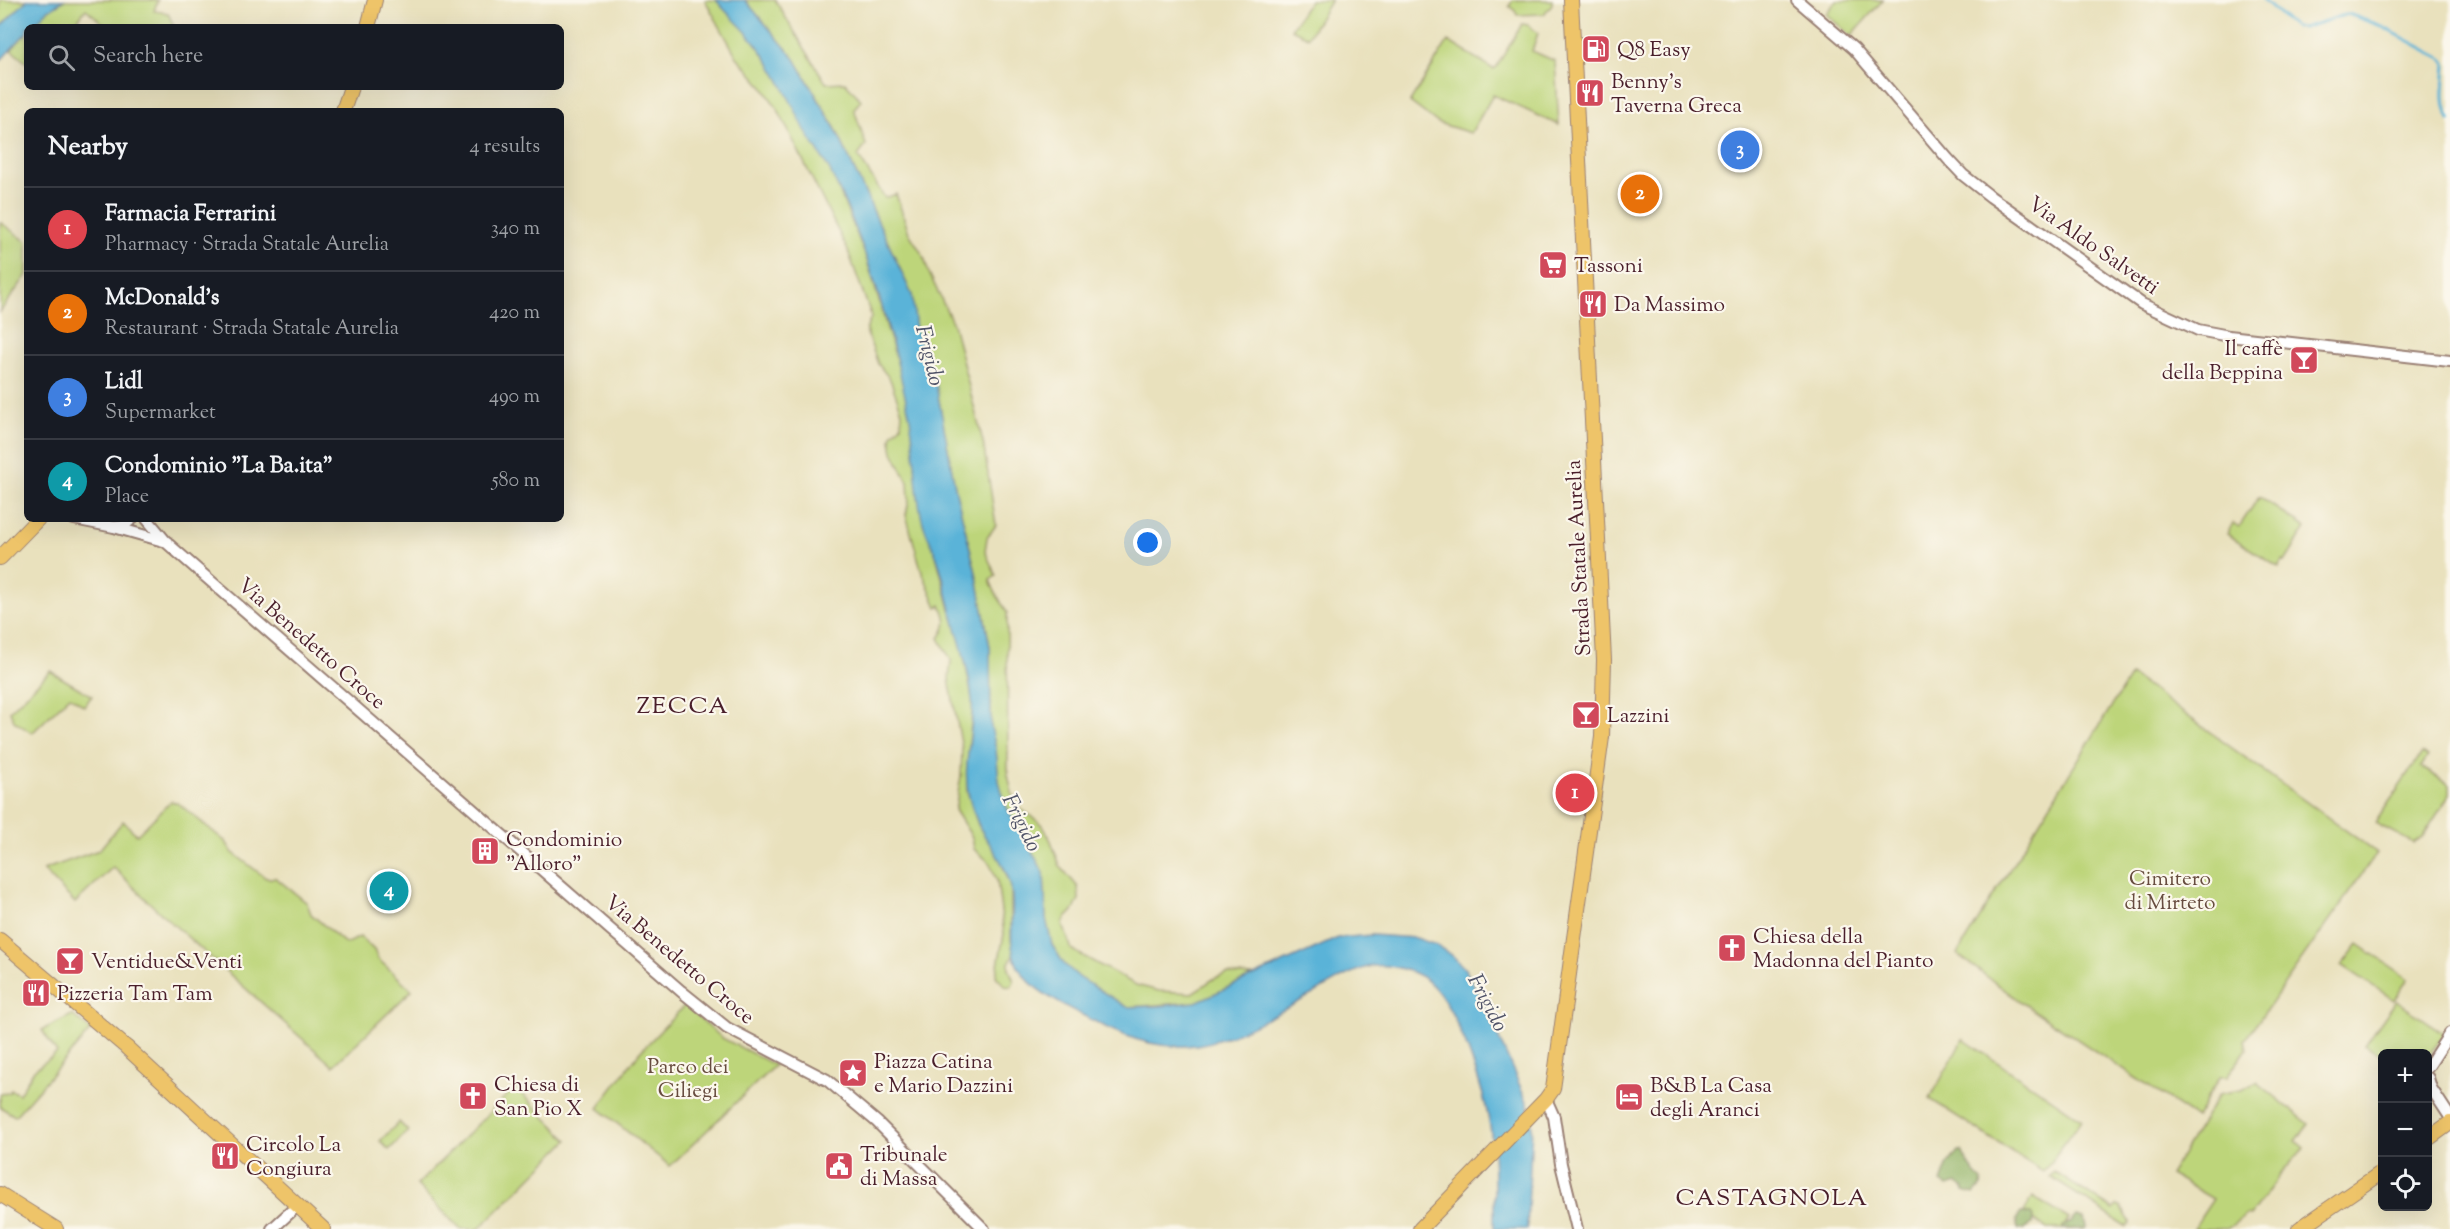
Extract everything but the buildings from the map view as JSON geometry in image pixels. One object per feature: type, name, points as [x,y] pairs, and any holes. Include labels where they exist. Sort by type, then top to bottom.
[{"type":"main road","points":[[369,24],[375,0]]},
{"type":"main road","name":"Strada Statale Aurelia","points":[[1544,1101],[1555,1080],[1602,737],[1604,697],[1570,1]]},
{"type":"main road","points":[[344,108],[350,90]]},
{"type":"main road","points":[[0,558],[35,522]]},
{"type":"main road","points":[[0,940],[126,1047],[324,1229]]},
{"type":"main road","points":[[1420,1229],[1544,1101]]},
{"type":"main road","points":[[2432,1136],[2450,1123]]},
{"type":"main road","points":[[2299,1229],[2378,1175]]},
{"type":"main road","points":[[0,1194],[56,1229]]},
{"type":"street","name":"Via Aldo Salvetti","points":[[1797,0],[1854,49],[1963,175],[2142,304],[2198,330],[2229,336],[2450,361]]},
{"type":"street","name":"Via Benedetto Croce","points":[[89,522],[167,543]]},
{"type":"street","points":[[114,527],[123,526],[128,522]]},
{"type":"street","name":"Via Benedetto Croce","points":[[150,522],[167,543],[681,991],[727,1028],[811,1070],[849,1098],[877,1122],[984,1229]]},
{"type":"street","points":[[2432,1060],[2450,1033]]},
{"type":"street","points":[[2432,1090],[2450,1117]]},
{"type":"street","points":[[1544,1101],[1554,1117],[1561,1164],[1577,1229]]},
{"type":"street","points":[[272,1229],[298,1205]]},
{"type":"green space","points":[[0,0],[27,0],[0,27]]},
{"type":"green space","points":[[64,0],[158,0],[154,11],[168,13],[173,24],[104,24],[86,9],[74,24],[35,24],[47,11]]},
{"type":"green space","points":[[705,0],[716,0],[753,39],[775,71],[809,136],[832,173],[866,257],[900,372],[915,436],[918,486],[950,609],[961,641],[973,703],[967,791],[978,825],[1000,860],[1011,886],[1011,939],[1014,954],[1009,963],[1009,969],[1014,981],[1011,987],[1005,986],[996,976],[1004,934],[997,880],[989,862],[974,849],[972,837],[955,810],[961,776],[962,748],[949,679],[951,660],[939,638],[946,622],[941,605],[937,607],[921,569],[906,515],[909,500],[908,482],[893,452],[891,440],[892,434],[901,425],[902,412],[890,379],[878,364],[868,336],[866,330],[871,318],[870,312],[848,251],[777,108],[760,83],[737,57]]},
{"type":"green space","points":[[745,0],[775,0],[826,83],[845,82],[861,100],[854,109],[866,145],[858,156],[885,198],[896,194],[909,233],[924,257],[928,271],[953,324],[983,442],[996,525],[987,538],[985,551],[996,576],[990,580],[1007,612],[1008,775],[1012,793],[1021,809],[1042,824],[1060,866],[1078,887],[1079,899],[1063,925],[1072,950],[1136,985],[1159,991],[1192,993],[1215,978],[1227,974],[1253,976],[1196,1002],[1127,1007],[1080,978],[1064,964],[1052,945],[1046,919],[1044,873],[1006,806],[998,781],[996,749],[991,728],[990,647],[977,577],[956,492],[935,379],[916,330],[912,295],[836,129],[795,59]]},
{"type":"green space","points":[[1310,0],[1331,0],[1308,37],[1291,29]]},
{"type":"green space","points":[[1513,0],[1552,0],[1552,4],[1544,14],[1517,15],[1509,6]]},
{"type":"green space","points":[[1837,0],[1883,0],[1851,36],[1826,14]]},
{"type":"green space","points":[[1522,24],[1528,25],[1538,33],[1532,51],[1555,61],[1559,125],[1493,95],[1471,133],[1438,123],[1410,102],[1448,41],[1493,69],[1496,68]]},
{"type":"green space","points":[[24,35],[24,61],[11,50]]},
{"type":"green space","points":[[0,222],[24,240],[24,279],[0,312]]},
{"type":"green space","points":[[2259,497],[2306,528],[2279,568],[2227,534],[2233,523],[2239,527]]},
{"type":"green space","points":[[50,671],[92,696],[84,706],[70,696],[32,733],[14,721],[10,711]]},
{"type":"green space","name":"Cimitero di Mirteto","points":[[2131,675],[2377,853],[2245,1040],[2247,1049],[2227,1077],[2220,1077],[2196,1118],[2018,1000],[1957,954]]},
{"type":"green space","points":[[2422,753],[2428,756],[2421,767],[2450,785],[2450,794],[2422,838],[2413,843],[2375,823]]},
{"type":"green space","points":[[171,801],[179,804],[226,842],[232,852],[266,878],[276,878],[307,903],[311,914],[346,944],[360,937],[374,950],[378,959],[412,990],[333,1066],[155,908],[113,867],[75,903],[43,870],[99,850],[123,821],[137,835]]},
{"type":"green space","points":[[2358,944],[2408,979],[2394,1000],[2342,965]]},
{"type":"green space","points":[[2396,1001],[2445,1034],[2432,1051],[2432,1049],[2378,1049],[2378,1054],[2365,1045]]},
{"type":"green space","name":"Parco dei Ciliegi","points":[[685,1005],[722,1038],[775,1065],[670,1166],[598,1108],[639,1053]]},
{"type":"green space","points":[[72,1015],[91,1030],[15,1116],[0,1107],[0,1094],[9,1093],[11,1090],[19,1094],[34,1070],[57,1053],[42,1030]]},
{"type":"green space","points":[[1963,1039],[2082,1120],[2043,1172],[1930,1099]]},
{"type":"green space","points":[[2257,1082],[2309,1124],[2296,1141],[2304,1148],[2280,1175],[2250,1216],[2246,1215],[2227,1229],[2193,1229],[2213,1199],[2170,1174],[2219,1094],[2241,1090]]},
{"type":"green space","points":[[515,1087],[568,1140],[479,1229],[460,1229],[417,1185]]},
{"type":"green space","points":[[399,1122],[408,1131],[389,1150],[380,1141]]},
{"type":"green space","points":[[1958,1151],[1962,1151],[1973,1171],[1982,1180],[1981,1186],[1974,1194],[1964,1191],[1965,1188],[1957,1183],[1947,1186],[1941,1182],[1947,1166]]},
{"type":"green space","points":[[2054,1172],[2114,1210],[2117,1206],[2121,1207],[2131,1223],[2127,1227],[2050,1177]]},
{"type":"green space","points":[[2033,1197],[2069,1219],[2062,1229],[2047,1229],[2023,1214]]},
{"type":"green space","points":[[2021,1213],[2031,1214],[2032,1224],[2024,1229],[2018,1229],[2016,1220]]},
{"type":"green space","points":[[2077,1216],[2084,1218],[2086,1227],[2063,1229],[2063,1226],[2072,1222]]},
{"type":"water","points":[[27,0],[64,0],[47,11],[35,24],[24,24],[24,35],[0,61],[0,27]]},
{"type":"water","points":[[716,0],[745,0],[795,59],[836,130],[912,295],[916,330],[935,379],[956,492],[977,577],[990,647],[991,727],[999,781],[1006,806],[1044,873],[1046,919],[1052,945],[1064,964],[1080,978],[1127,1007],[1159,1006],[1196,1002],[1338,938],[1372,935],[1416,938],[1436,945],[1453,956],[1465,969],[1481,998],[1528,1104],[1532,1127],[1527,1229],[1494,1229],[1492,1141],[1479,1082],[1463,1037],[1453,1017],[1433,986],[1420,976],[1393,967],[1376,966],[1361,969],[1230,1036],[1206,1043],[1181,1046],[1154,1044],[1125,1035],[1092,1020],[1043,993],[1026,979],[1020,970],[1012,949],[1013,905],[1008,877],[979,826],[969,797],[967,761],[972,724],[972,700],[968,676],[941,569],[923,523],[911,423],[877,290],[857,231],[829,169],[805,130],[768,60],[748,34]]},
{"type":"waterway","points":[[2264,0],[2294,27],[2303,28],[2348,14],[2379,25],[2443,59],[2446,63],[2444,100],[2450,120]]},
{"type":"place","name":"Q8 Easy","points":[[1596,49]]},
{"type":"place","name":"Benny's Taverna Greca","points":[[1590,93]]},
{"type":"place","name":"Lidl","points":[[1740,150]]},
{"type":"place","name":"McDonald's","points":[[1640,194]]},
{"type":"place","name":"Tassoni","points":[[1553,265]]},
{"type":"place","name":"Da Massimo","points":[[1593,304]]},
{"type":"place","name":"Il caffè della Beppina","points":[[2304,360]]},
{"type":"place","name":"Lazzini","points":[[1586,715]]},
{"type":"place","name":"Farmacia Ferrarini","points":[[1575,793]]},
{"type":"place","name":"Condominio \"Alloro\"","points":[[485,851]]},
{"type":"place","name":"Condominio \"La Ba.ita\"","points":[[389,891]]},
{"type":"place","name":"Chiesa della Madonna del Pianto","points":[[1732,948]]},
{"type":"place","name":"Ventidue&Venti","points":[[70,961]]},
{"type":"place","name":"Pizzeria Tam Tam","points":[[36,993]]},
{"type":"place","name":"Piazza Catina e Mario Dazzini","points":[[853,1073]]},
{"type":"place","name":"Chiesa di San Pio X","points":[[473,1096]]},
{"type":"place","name":"B&B La Casa degli Aranci","points":[[1629,1097]]},
{"type":"place","name":"Circolo La Congiura","points":[[225,1156]]},
{"type":"place","name":"Tribunale di Massa","points":[[839,1166]]},
{"type":"district","name":"ZECCA","points":[[683,705]]},
{"type":"district","name":"CASTAGNOLA","points":[[1772,1197]]},
{"type":"water label","name":"Frigido","points":[[931,355]]},
{"type":"water label","name":"Frigido","points":[[1023,822]]},
{"type":"water label","name":"Frigido","points":[[1489,1002]]}]
